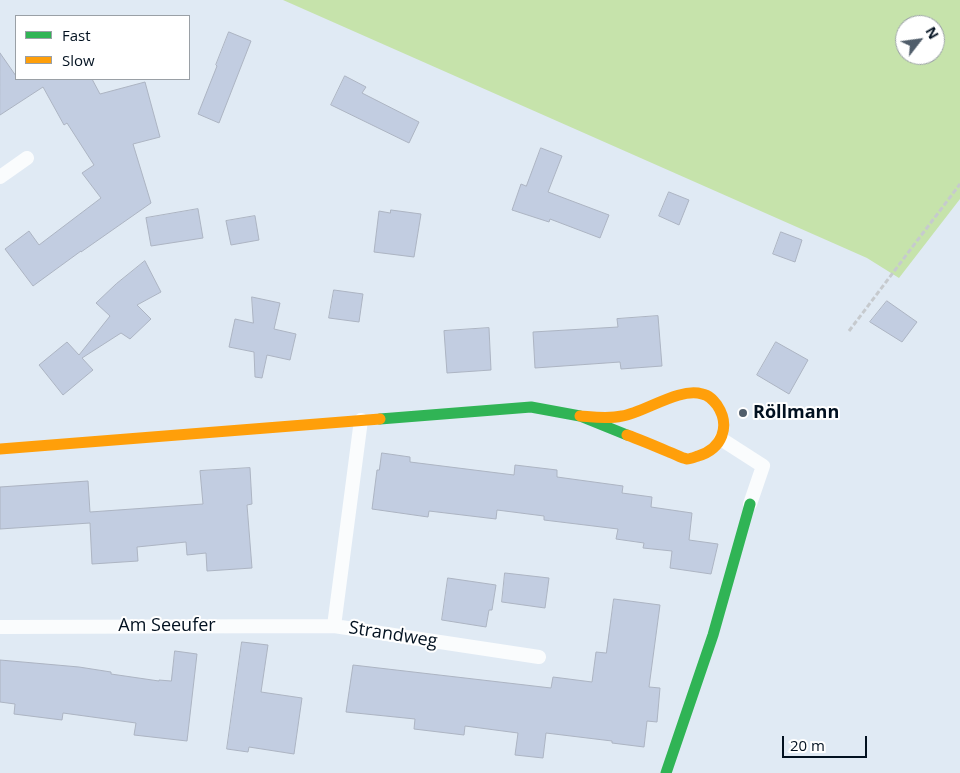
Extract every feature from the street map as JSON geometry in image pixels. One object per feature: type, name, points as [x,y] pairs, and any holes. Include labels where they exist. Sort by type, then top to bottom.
[{"type":"street","points":[[0,449],[531,407],[580,416],[605,418],[624,416],[690,392],[701,393],[711,398],[719,406],[724,418],[724,430],[721,439],[714,448],[704,455],[688,459],[580,416]]},
{"type":"street","points":[[666,773],[713,635],[750,504]]},
{"type":"lane","points":[[0,177],[26,158]]},
{"type":"lane","name":"Strandweg","points":[[360,420],[334,626],[539,657]]},
{"type":"lane","points":[[721,439],[763,466],[750,504]]},
{"type":"lane","name":"Am Seeufer","points":[[0,627],[334,626]]},
{"type":"path","points":[[848,331],[960,184]]},
{"type":"green space","points":[[283,0],[960,0],[960,199],[899,278],[867,258]]},
{"type":"building","points":[[229,32],[251,41],[219,123],[198,114]]},
{"type":"building","points":[[0,53],[15,75],[15,80],[93,80],[100,94],[145,82],[160,137],[133,144],[151,203],[33,286],[5,249],[29,231],[39,245],[101,198],[82,173],[94,165],[67,123],[64,125],[43,87],[0,115]]},
{"type":"building","points":[[345,76],[366,87],[362,93],[419,122],[409,143],[331,105]]},
{"type":"building","points":[[541,148],[562,156],[548,192],[609,215],[600,238],[550,219],[549,222],[512,210],[521,184],[526,186]]},
{"type":"building","points":[[669,192],[689,200],[679,225],[659,216]]},
{"type":"building","points":[[198,209],[203,238],[151,246],[146,218]]},
{"type":"building","points":[[391,210],[421,214],[414,257],[374,252],[379,211],[390,213]]},
{"type":"building","points":[[255,216],[259,240],[231,245],[226,221]]},
{"type":"building","points":[[781,232],[802,240],[795,262],[773,254]]},
{"type":"building","points":[[145,261],[161,292],[137,305],[151,319],[130,339],[121,333],[82,358],[93,370],[63,395],[39,365],[67,342],[79,355],[110,316],[96,303]]},
{"type":"building","points":[[334,290],[363,294],[359,322],[329,318]]},
{"type":"building","points":[[252,297],[280,303],[274,329],[296,334],[290,360],[267,355],[262,378],[255,377],[254,352],[229,347],[235,319],[253,323]]},
{"type":"building","points":[[887,301],[917,322],[902,342],[870,322]]},
{"type":"building","points":[[658,316],[662,366],[621,369],[620,362],[535,368],[533,332],[618,327],[617,319]]},
{"type":"building","points":[[489,328],[491,370],[447,373],[444,331]]},
{"type":"building","points":[[776,342],[808,360],[789,394],[757,375]]},
{"type":"building","points":[[382,453],[410,457],[410,462],[514,475],[515,465],[557,470],[557,477],[623,486],[622,493],[652,497],[651,507],[692,513],[689,540],[718,544],[711,574],[670,568],[672,551],[643,548],[644,543],[616,539],[618,529],[544,520],[544,516],[497,510],[496,519],[429,511],[428,517],[372,509],[377,470],[379,470]]},
{"type":"building","points":[[250,468],[252,504],[247,505],[252,568],[207,571],[206,553],[187,555],[186,542],[137,547],[138,561],[92,564],[90,523],[0,529],[0,487],[88,481],[90,512],[203,504],[200,471]]},
{"type":"building","points":[[505,573],[549,578],[545,608],[502,602]]},
{"type":"building","points":[[448,578],[496,585],[492,610],[489,610],[486,627],[442,620]]},
{"type":"building","points":[[614,599],[660,605],[649,687],[660,688],[657,722],[647,721],[644,747],[546,733],[543,758],[515,755],[518,733],[465,726],[464,735],[414,729],[415,719],[346,712],[353,665],[551,688],[553,677],[592,682],[596,652],[606,653]]},
{"type":"building","points":[[242,642],[268,645],[261,692],[302,698],[294,754],[249,747],[248,752],[227,749]]},
{"type":"building","points":[[175,651],[197,654],[187,741],[134,735],[136,723],[63,713],[62,720],[14,714],[15,704],[0,702],[0,660],[79,667],[111,672],[111,674],[171,681]]},
{"type":"traffic: fast","points":[[380,419],[531,407],[580,416],[627,435]]},
{"type":"traffic: fast","points":[[666,773],[713,635],[750,504]]},
{"type":"traffic: slow","points":[[580,416],[606,418],[622,416],[673,397],[693,393],[709,397],[717,405],[723,421],[722,436],[713,448],[706,453],[688,459],[627,435]]},
{"type":"traffic: slow","points":[[0,449],[380,419]]},
{"type":"place","name":"Röllmann","points":[[743,413]]}]
